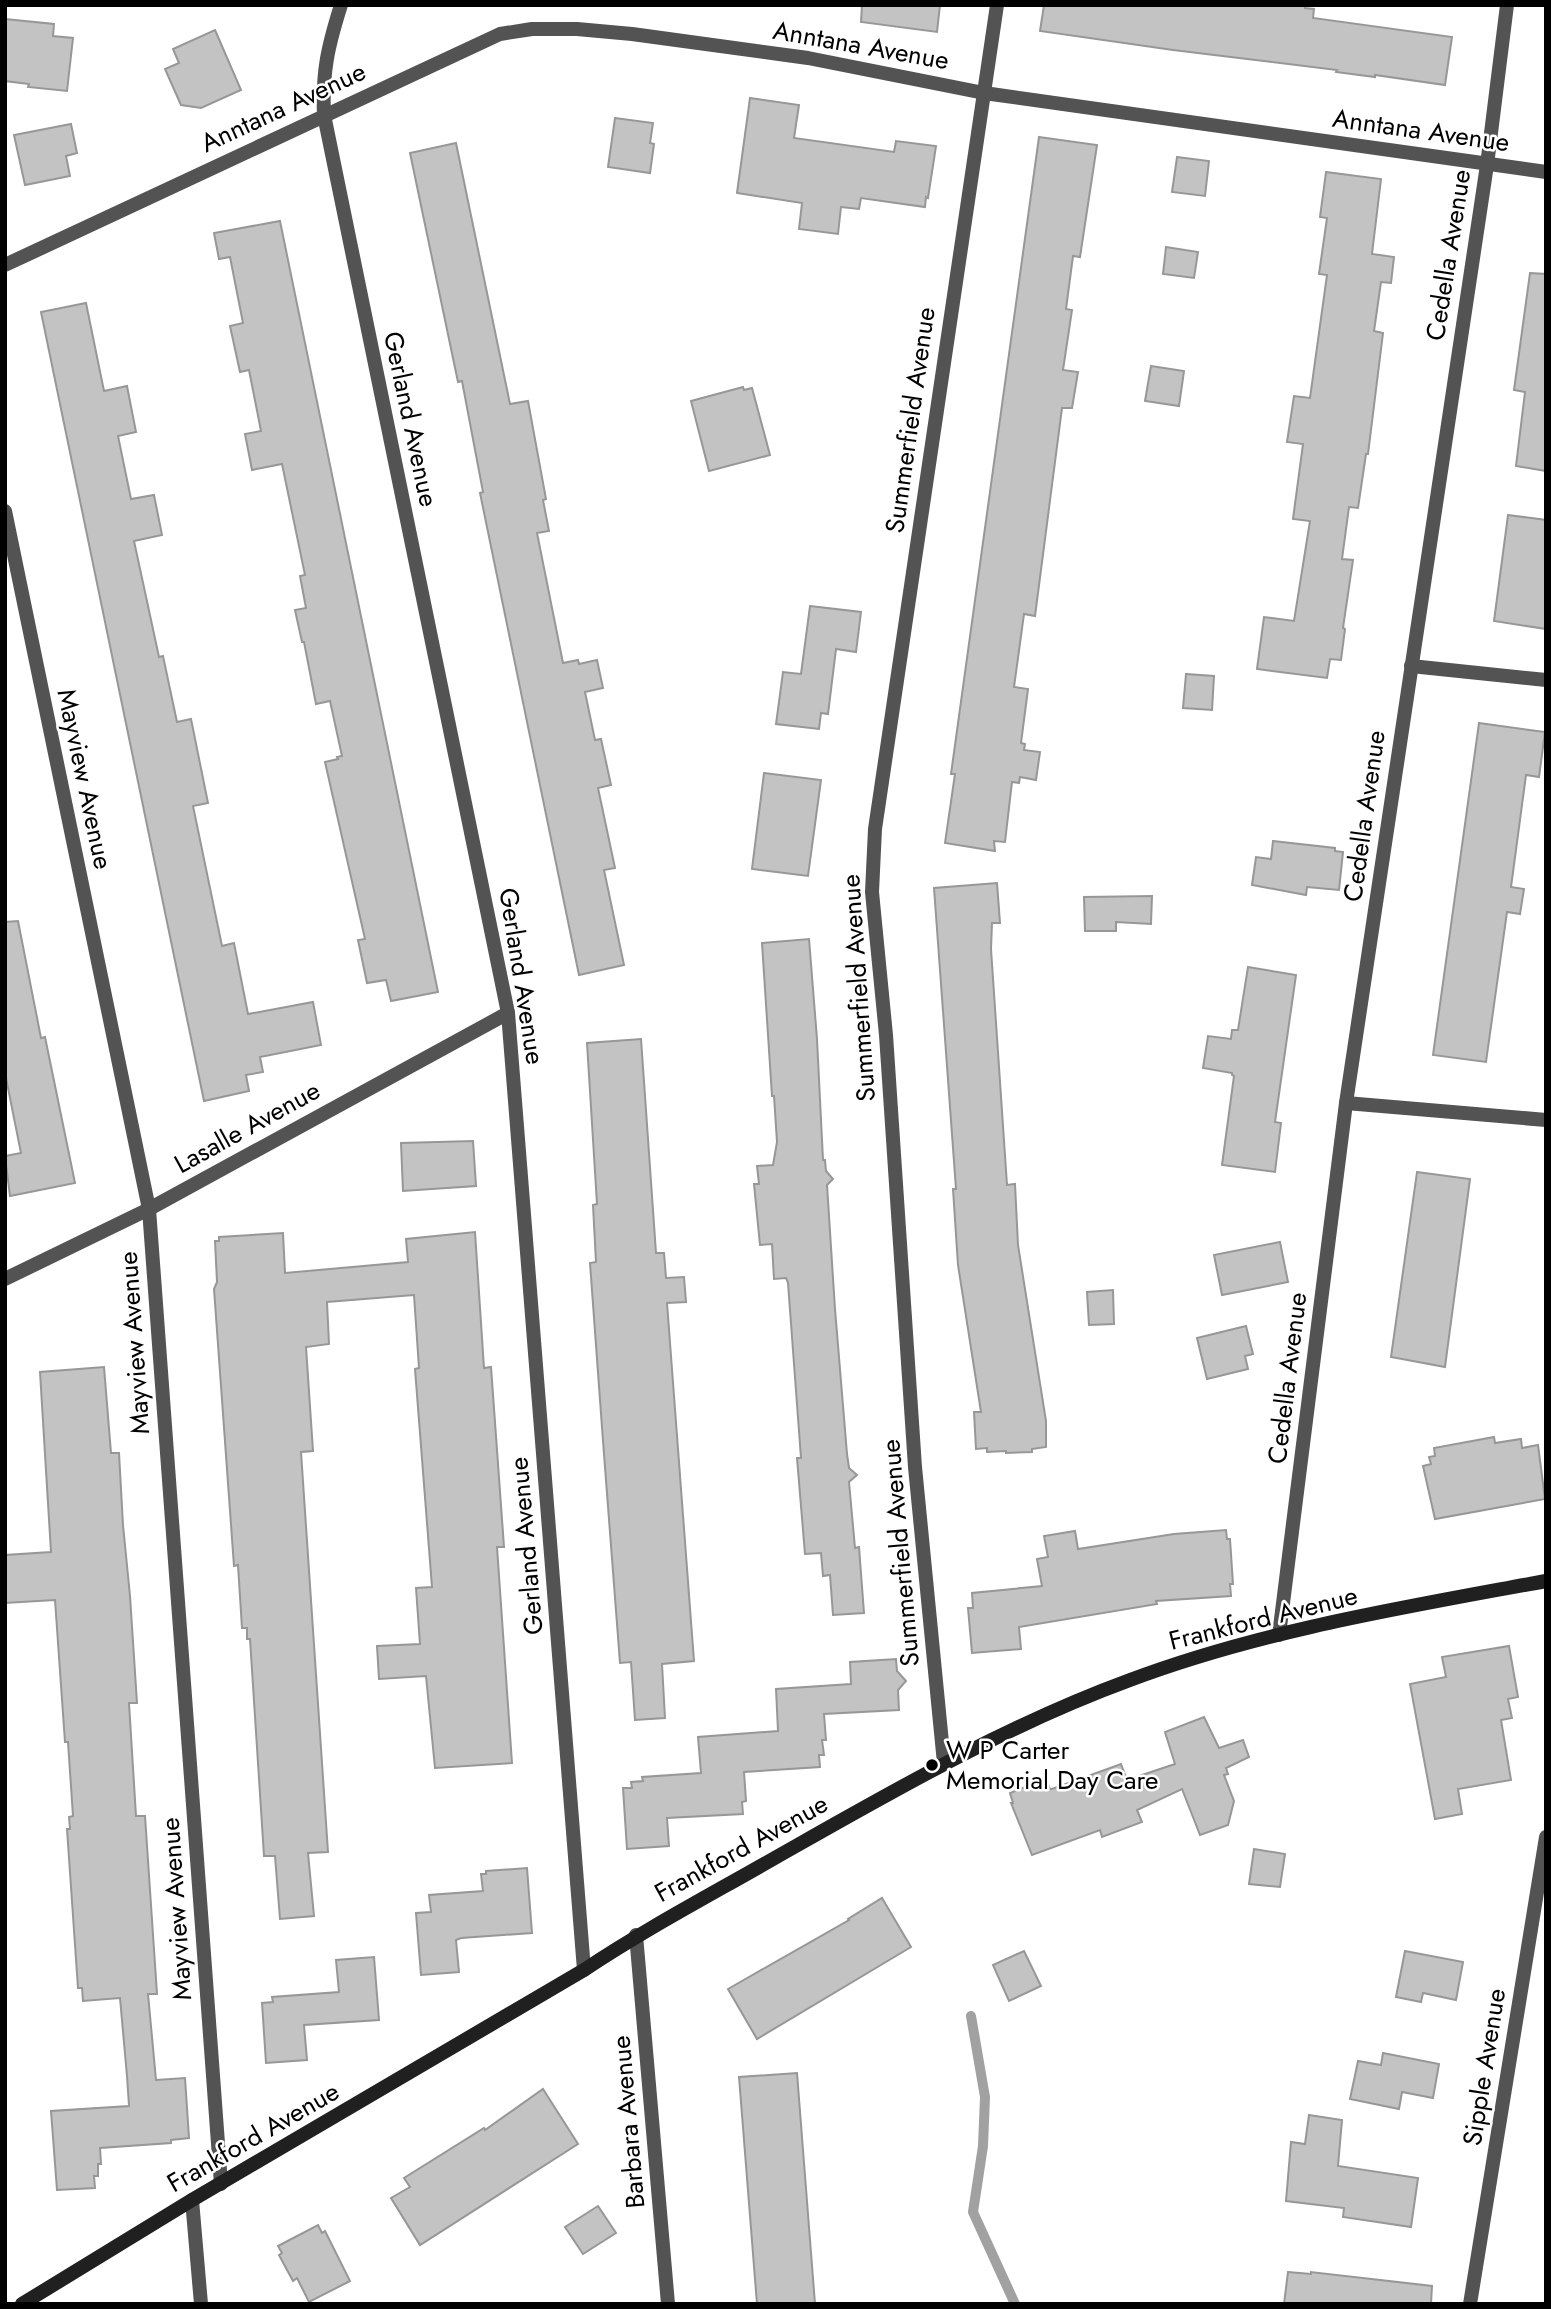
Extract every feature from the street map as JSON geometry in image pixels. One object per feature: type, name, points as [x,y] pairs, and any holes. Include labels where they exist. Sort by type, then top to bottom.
[{"type":"street","name":"Gerland Avenue","points":[[341,5],[328,47],[323,83],[324,115],[508,1013],[584,1970]]},
{"type":"street","name":"Summerfield Avenue","points":[[944,1763],[915,1467],[886,1035],[872,892],[875,829],[996,5]]},
{"type":"street","name":"Cedella Avenue","points":[[1279,1635],[1346,1103],[1487,165],[1507,5]]},
{"type":"street","name":"Anntana Avenue","points":[[5,265],[500,34],[532,29],[577,29],[632,34],[795,56],[984,93],[1546,172]]},
{"type":"street","name":"Mayview Avenue","points":[[5,511],[149,1209],[221,2184]]},
{"type":"street","points":[[1411,666],[1546,680]]},
{"type":"street","name":"Lasalle Avenue","points":[[5,1279],[149,1209],[508,1013]]},
{"type":"street","points":[[1346,1103],[1546,1121]]},
{"type":"street","name":"Frankford Avenue","points":[[22,2304],[192,2200],[584,1970],[636,1936],[944,1763],[1129,1680],[1200,1657],[1279,1635],[1546,1581]]},
{"type":"street","name":"Sipple Avenue","points":[[1470,2304],[1546,1837]]},
{"type":"street","name":"Barbara Avenue","points":[[636,1936],[668,2304]]},
{"type":"street","points":[[192,2200],[201,2304]]},
{"type":"building","points":[[862,5],[940,5],[937,32],[861,22]]},
{"type":"building","points":[[1044,5],[1305,5],[1305,8],[1314,9],[1313,18],[1452,37],[1445,85],[1040,31]]},
{"type":"building","points":[[5,19],[54,24],[53,36],[73,38],[67,91],[28,87],[29,84],[5,81]]},
{"type":"building","points":[[215,30],[241,90],[201,108],[181,105],[165,69],[179,63],[173,49]]},
{"type":"building","points":[[750,98],[799,105],[794,138],[894,152],[896,141],[936,146],[925,207],[861,198],[859,209],[841,207],[838,234],[799,229],[802,203],[737,193]]},
{"type":"building","points":[[615,118],[653,123],[650,143],[654,144],[650,173],[608,167]]},
{"type":"building","points":[[71,124],[77,153],[66,156],[70,176],[25,185],[14,135]]},
{"type":"building","points":[[1039,137],[1097,145],[1080,257],[1073,256],[1066,309],[1072,310],[1063,370],[1078,372],[1072,408],[1062,408],[1035,616],[1024,614],[1014,687],[1028,689],[1021,743],[1025,744],[1024,750],[1040,752],[1036,780],[1020,777],[1019,783],[1012,782],[1005,842],[994,841],[995,851],[945,843],[955,774],[951,774]]},
{"type":"building","points":[[456,143],[510,404],[528,401],[546,499],[543,500],[549,531],[537,533],[563,663],[578,660],[579,664],[597,660],[603,688],[585,692],[595,740],[601,739],[611,785],[598,788],[615,868],[604,870],[624,965],[579,975],[480,493],[483,492],[462,381],[458,382],[410,153]]},
{"type":"building","points":[[1177,157],[1209,161],[1205,196],[1172,192]]},
{"type":"building","points":[[1326,172],[1381,179],[1372,254],[1394,257],[1391,283],[1381,282],[1374,331],[1383,333],[1368,454],[1358,508],[1349,507],[1342,559],[1353,560],[1341,660],[1330,659],[1327,678],[1257,669],[1264,617],[1294,621],[1310,521],[1293,519],[1303,444],[1287,442],[1294,396],[1310,398],[1327,275],[1319,274],[1327,218],[1320,217]]},
{"type":"building","points":[[280,221],[438,992],[391,1001],[386,980],[367,983],[358,940],[365,939],[325,762],[342,756],[330,701],[316,704],[295,610],[306,608],[300,576],[305,575],[282,464],[252,470],[245,434],[261,431],[249,370],[240,372],[230,326],[243,323],[230,257],[219,259],[214,233]]},
{"type":"building","points":[[1166,247],[1198,252],[1194,278],[1163,274]]},
{"type":"building","points":[[1530,273],[1546,274],[1546,471],[1516,466],[1525,392],[1514,390]]},
{"type":"building","points":[[86,303],[104,391],[127,386],[136,432],[118,436],[131,499],[154,495],[162,535],[134,541],[159,657],[163,656],[177,722],[191,719],[208,803],[193,806],[222,946],[234,943],[248,1014],[313,1002],[321,1045],[260,1057],[263,1072],[246,1075],[249,1091],[204,1101],[41,312]]},
{"type":"building","points":[[1151,366],[1184,371],[1179,406],[1145,401]]},
{"type":"building","points":[[743,387],[744,390],[752,388],[770,455],[709,471],[691,401]]},
{"type":"building","points":[[1508,515],[1546,520],[1546,629],[1494,621]]},
{"type":"building","points":[[810,606],[861,612],[856,652],[836,649],[828,714],[821,713],[819,729],[776,724],[783,672],[801,674]]},
{"type":"building","points":[[1186,674],[1214,676],[1212,710],[1183,708]]},
{"type":"building","points":[[1479,723],[1545,732],[1539,777],[1526,775],[1511,887],[1524,889],[1520,914],[1507,912],[1486,1062],[1433,1055]]},
{"type":"building","points":[[764,773],[821,780],[808,876],[752,869]]},
{"type":"building","points":[[1273,841],[1335,848],[1335,851],[1343,852],[1339,890],[1307,887],[1306,895],[1252,885],[1256,857],[1271,859]]},
{"type":"building","points":[[997,883],[1000,923],[992,923],[991,949],[1007,1185],[1015,1184],[1018,1245],[1046,1421],[1046,1447],[1032,1449],[1032,1452],[987,1452],[987,1448],[976,1449],[974,1412],[981,1412],[958,1265],[953,1189],[956,1189],[934,888]]},
{"type":"building","points":[[1152,896],[1151,924],[1116,922],[1116,931],[1085,931],[1084,897]]},
{"type":"building","points":[[18,921],[41,1038],[45,1037],[75,1183],[10,1196],[5,1156],[21,1153],[5,1073],[5,922]]},
{"type":"building","points":[[809,939],[823,1160],[826,1171],[833,1179],[827,1185],[835,1309],[847,1454],[849,1468],[857,1475],[849,1482],[855,1548],[859,1547],[864,1613],[833,1615],[830,1575],[823,1576],[821,1553],[805,1554],[788,1283],[786,1278],[774,1279],[772,1244],[760,1245],[754,1184],[759,1184],[757,1166],[773,1165],[777,1142],[762,943]]},
{"type":"building","points":[[1248,967],[1296,975],[1275,1122],[1281,1123],[1275,1172],[1222,1165],[1234,1076],[1232,1073],[1203,1068],[1208,1036],[1231,1039],[1232,1030],[1238,1030]]},
{"type":"building","points":[[641,1039],[656,1253],[664,1253],[666,1278],[684,1277],[686,1302],[667,1303],[694,1661],[662,1664],[665,1718],[635,1720],[631,1662],[620,1663],[590,1263],[596,1262],[593,1205],[597,1204],[587,1043]]},
{"type":"building","points":[[473,1141],[476,1186],[403,1191],[401,1143]]},
{"type":"building","points":[[1417,1172],[1470,1179],[1445,1367],[1391,1357]]},
{"type":"building","points":[[475,1232],[484,1368],[491,1367],[504,1547],[497,1547],[512,1763],[435,1768],[426,1676],[379,1679],[377,1646],[420,1644],[416,1588],[432,1587],[415,1369],[419,1368],[414,1295],[327,1302],[329,1344],[306,1347],[313,1451],[301,1452],[328,1852],[308,1853],[314,1916],[280,1919],[275,1856],[264,1856],[250,1639],[247,1639],[247,1628],[242,1628],[238,1565],[234,1566],[214,1289],[217,1282],[215,1241],[219,1241],[219,1237],[283,1233],[285,1273],[408,1262],[406,1239]]},
{"type":"building","points":[[1280,1242],[1288,1282],[1222,1295],[1214,1255]]},
{"type":"building","points":[[1113,1290],[1114,1324],[1089,1325],[1087,1292]]},
{"type":"building","points":[[1246,1326],[1253,1354],[1245,1356],[1248,1369],[1207,1379],[1197,1338]]},
{"type":"building","points":[[104,1367],[111,1453],[119,1453],[130,1596],[137,1703],[129,1703],[136,1816],[145,1816],[157,1994],[148,1994],[156,2080],[185,2078],[189,2138],[171,2140],[171,2143],[100,2148],[101,2164],[98,2164],[98,2176],[94,2176],[95,2188],[57,2190],[51,2111],[129,2106],[127,2076],[120,1998],[83,2001],[82,1988],[78,1988],[67,1829],[70,1829],[69,1817],[73,1816],[55,1600],[5,1603],[5,1555],[51,1552],[40,1372]]},
{"type":"building","points":[[1494,1437],[1495,1443],[1521,1439],[1522,1448],[1538,1445],[1545,1499],[1435,1519],[1423,1466],[1431,1464],[1429,1457],[1435,1456],[1434,1448]]},
{"type":"building","points":[[1226,1530],[1227,1539],[1230,1539],[1233,1584],[1230,1584],[1231,1596],[1156,1601],[1157,1604],[1019,1627],[1021,1649],[972,1653],[968,1608],[973,1608],[972,1593],[1042,1586],[1037,1559],[1048,1557],[1044,1536],[1075,1531],[1078,1549],[1174,1534]]},
{"type":"building","points":[[1509,1646],[1518,1697],[1508,1699],[1512,1718],[1501,1720],[1511,1780],[1458,1789],[1462,1814],[1435,1819],[1410,1684],[1446,1677],[1442,1657]]},
{"type":"building","points":[[896,1659],[897,1671],[906,1681],[898,1690],[899,1710],[824,1714],[826,1740],[822,1740],[824,1755],[819,1755],[820,1767],[744,1772],[746,1801],[742,1802],[743,1814],[667,1818],[669,1846],[627,1849],[623,1788],[632,1788],[631,1782],[643,1781],[642,1777],[701,1773],[698,1737],[778,1731],[776,1689],[851,1684],[850,1662]]},
{"type":"building","points":[[1204,1717],[1219,1748],[1243,1740],[1249,1757],[1226,1768],[1228,1774],[1224,1775],[1234,1801],[1228,1825],[1200,1835],[1182,1789],[1137,1810],[1142,1822],[1102,1837],[1100,1830],[1032,1855],[1011,1803],[1010,1793],[1046,1779],[1052,1789],[1121,1764],[1127,1780],[1175,1764],[1165,1732]]},
{"type":"building","points":[[1254,1849],[1285,1854],[1280,1887],[1249,1884]]},
{"type":"building","points":[[527,1868],[532,1933],[461,1938],[456,1940],[459,1972],[421,1975],[416,1913],[431,1912],[429,1895],[483,1891],[481,1874],[486,1874],[486,1871]]},
{"type":"building","points":[[882,1898],[911,1947],[757,2039],[728,1989],[849,1920]]},
{"type":"building","points":[[1024,1951],[1041,1986],[1009,2001],[993,1965]]},
{"type":"building","points":[[1405,1951],[1463,1962],[1456,2000],[1423,1993],[1421,2002],[1396,1997]]},
{"type":"building","points":[[374,1957],[379,2020],[304,2025],[307,2060],[266,2063],[262,2003],[273,2002],[272,1997],[339,1992],[336,1960]]},
{"type":"building","points":[[1383,2053],[1439,2064],[1433,2098],[1402,2092],[1399,2109],[1350,2099],[1358,2061],[1381,2065]]},
{"type":"building","points":[[797,2073],[815,2304],[757,2304],[739,2077]]},
{"type":"building","points":[[543,2089],[578,2144],[420,2245],[391,2198],[410,2187],[404,2178],[484,2128],[485,2130]]},
{"type":"building","points":[[1309,2115],[1342,2120],[1338,2166],[1418,2178],[1411,2227],[1343,2217],[1344,2208],[1286,2201],[1291,2142],[1305,2144]]},
{"type":"building","points":[[598,2206],[616,2233],[583,2254],[565,2227]]},
{"type":"building","points":[[318,2225],[322,2233],[325,2231],[350,2281],[309,2302],[297,2278],[293,2281],[279,2255],[282,2253],[278,2246]]},
{"type":"building","points":[[1288,2272],[1311,2272],[1432,2286],[1431,2304],[1284,2304]]},
{"type":"waterway","points":[[971,2016],[985,2097],[983,2146],[973,2212],[1015,2304]]},
{"type":"place","name":"W P Carter Memorial Day Care","points":[[932,1765]]}]
